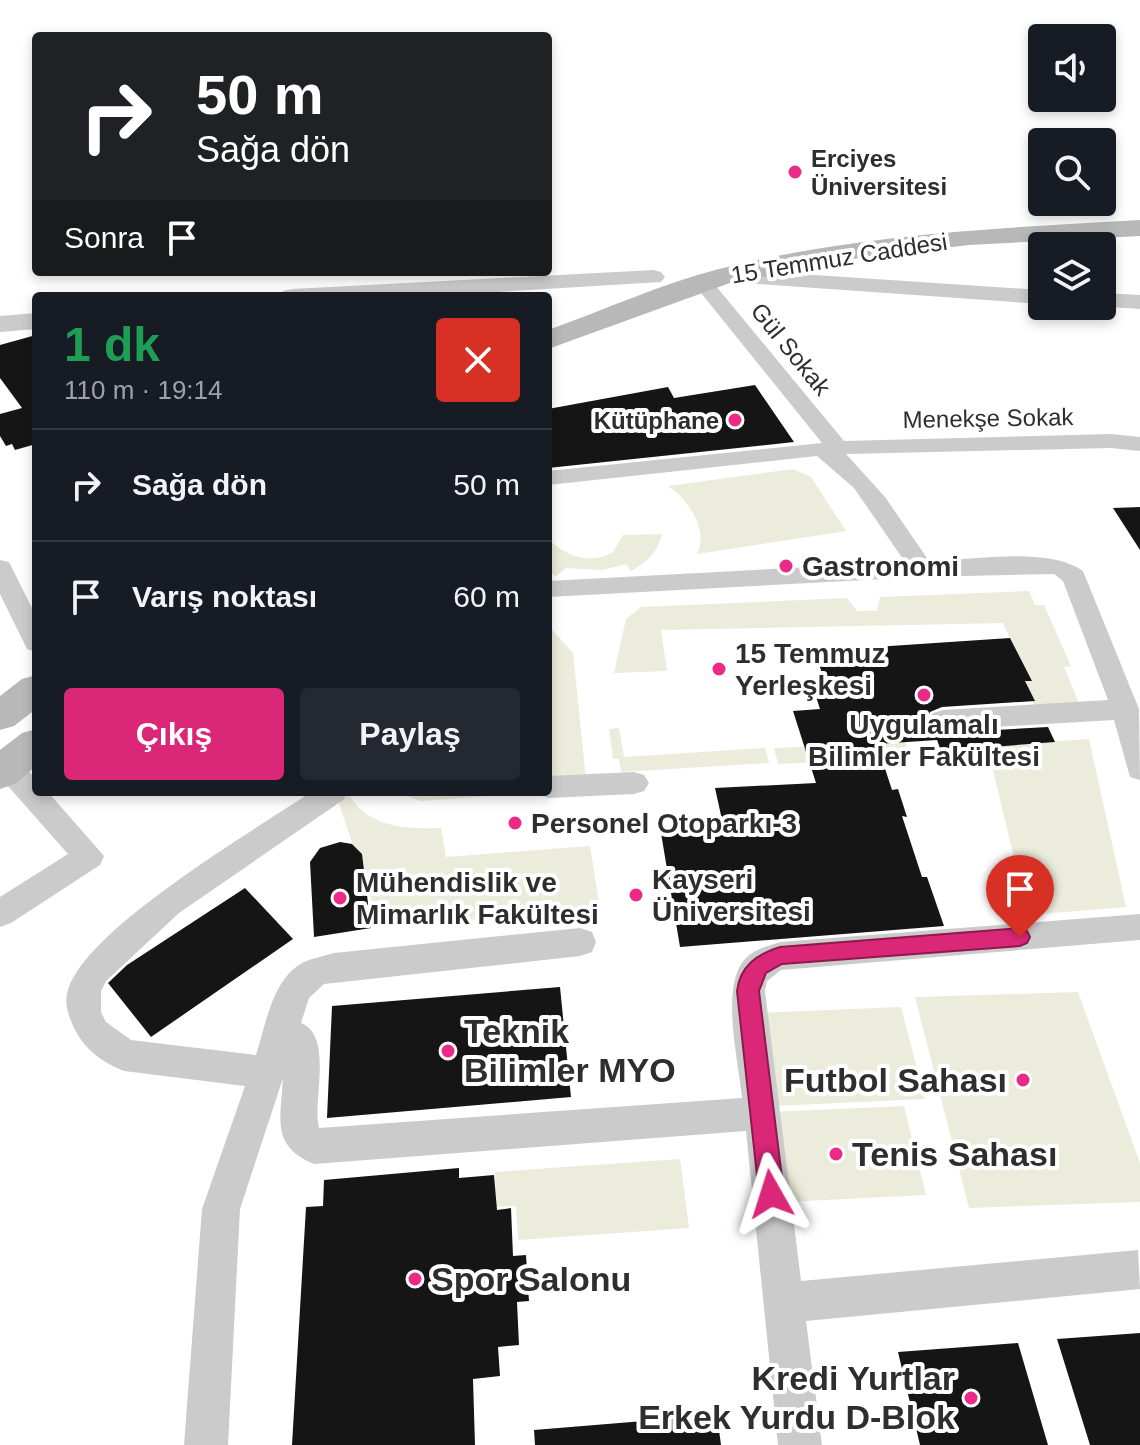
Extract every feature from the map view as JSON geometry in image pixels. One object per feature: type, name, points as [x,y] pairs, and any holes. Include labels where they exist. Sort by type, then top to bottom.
[{"type":"main road","name":"15 Temmuz Caddesi","points":[[552,316],[653,277],[843,236],[959,224],[1140,212]]},
{"type":"main road","name":"15 Temmuz Caddesi","points":[[552,338],[714,280],[859,250],[938,241],[1140,228]]},
{"type":"main road","points":[[653,277],[670,283],[678,293]]},
{"type":"main road","points":[[576,305],[590,312],[614,315]]},
{"type":"main road","points":[[0,716],[32,692]]},
{"type":"street","points":[[368,292],[653,277]]},
{"type":"street","points":[[714,280],[1028,296]]},
{"type":"street","name":"Gül Sokak","points":[[714,280],[838,448]]},
{"type":"street","points":[[552,295],[576,305]]},
{"type":"street","points":[[1116,301],[1140,302]]},
{"type":"street","points":[[0,314],[32,312]]},
{"type":"street","points":[[0,324],[32,321]]},
{"type":"street","name":"Menekşe Sokak","points":[[838,448],[1111,441],[1140,444]]},
{"type":"street","points":[[552,478],[821,449],[841,459],[902,537],[922,569]]},
{"type":"street","points":[[552,589],[1047,565],[1069,572],[1125,709],[1140,769]]},
{"type":"street","points":[[0,568],[32,635]]},
{"type":"street","points":[[943,720],[1125,709]]},
{"type":"street","points":[[15,761],[32,783]]},
{"type":"street","points":[[552,787],[634,783]]},
{"type":"street","points":[[0,914],[89,856],[42,796]]},
{"type":"street","points":[[266,1072],[124,1055],[94,1033],[84,1012],[84,990],[94,971],[168,904],[327,796]]},
{"type":"street","points":[[800,1445],[748,991],[752,974],[768,959],[795,954],[1140,927]]},
{"type":"street","points":[[206,1445],[221,1209],[295,990],[304,980],[323,969],[580,942]]},
{"type":"street","points":[[280,1030],[295,1036],[302,1045],[299,1130],[306,1143],[314,1146],[762,1113]]},
{"type":"street","points":[[784,1303],[1138,1270]]},
{"type":"green space","points":[[793,469],[811,477],[846,531],[697,554],[700,545],[698,525],[683,499],[668,486]]},
{"type":"green space","points":[[662,534],[651,556],[631,571],[626,564],[602,570],[566,568],[556,576],[552,574],[552,542],[578,557],[595,558],[613,552],[623,535]]},
{"type":"green space","points":[[1029,591],[1035,605],[1044,605],[1071,666],[1064,667],[1081,708],[1042,723],[1019,672],[1025,670],[1003,623],[661,630],[667,671],[614,673],[626,619],[641,607],[847,598],[857,611],[877,611],[880,597]]},
{"type":"green space","points":[[552,629],[573,653],[587,789],[552,792]]},
{"type":"green space","points":[[619,728],[624,757],[765,748],[769,763],[621,772],[619,759],[613,759],[609,729]]},
{"type":"green space","points":[[1089,739],[1126,907],[1028,915],[987,746]]},
{"type":"green space","points":[[905,742],[910,758],[778,764],[774,748]]},
{"type":"green space","points":[[336,796],[350,796],[365,813],[388,824],[441,828],[446,857],[590,846],[600,909],[381,927]]},
{"type":"green space","points":[[407,796],[490,796],[421,801]]},
{"type":"green space","name":"Futbol Sahası","points":[[1078,992],[1140,1163],[1140,1202],[969,1208],[915,997]]},
{"type":"green space","points":[[901,1007],[925,1099],[773,1106],[757,1013]]},
{"type":"green space","name":"Tenis Sahası","points":[[904,1106],[926,1195],[764,1203],[750,1113]]},
{"type":"green space","points":[[680,1159],[689,1228],[518,1240],[516,1206],[496,1207],[495,1172]]},
{"type":"building","points":[[32,336],[32,445],[15,450],[12,444],[6,446],[0,436],[0,414],[22,408],[0,378],[0,345]]},
{"type":"building","points":[[755,385],[794,442],[552,468],[552,408],[668,387],[674,398]]},
{"type":"building","points":[[1140,507],[1140,550],[1113,508]]},
{"type":"building","points":[[1010,638],[1032,681],[1025,681],[1035,701],[942,707],[930,712],[926,721],[932,730],[943,733],[1048,727],[1055,742],[941,751],[937,740],[877,744],[892,790],[898,789],[907,817],[902,816],[922,877],[927,877],[944,926],[680,947],[661,833],[724,829],[715,788],[816,783],[793,711],[820,709],[811,681],[824,680],[815,651]]},
{"type":"building","name":"Mühendislik ve Mimarlık Fakültesi","points":[[340,842],[352,844],[362,854],[371,928],[314,937],[310,862],[320,848]]},
{"type":"building","points":[[245,888],[293,939],[151,1037],[108,983],[127,965]]},
{"type":"building","name":"Teknik Bilimler MYO","points":[[560,987],[571,1097],[327,1118],[332,1006]]},
{"type":"building","name":"Spor Salonu","points":[[459,1168],[459,1178],[494,1175],[497,1210],[511,1208],[513,1256],[526,1255],[529,1301],[517,1302],[519,1345],[498,1347],[500,1376],[473,1379],[475,1445],[292,1445],[306,1207],[323,1206],[324,1180]]},
{"type":"building","points":[[1140,1333],[1140,1445],[1090,1445],[1057,1339]]},
{"type":"building","name":"Kredi Yurtlar Erkek Yurdu D-Blok","points":[[1018,1343],[1048,1445],[920,1445],[898,1352]]},
{"type":"building","points":[[717,1415],[721,1445],[535,1445],[534,1430]]},
{"type":"place","name":"Erciyes Üniversitesi","points":[[795,172]]},
{"type":"place","name":"Kütüphane","points":[[735,420]]},
{"type":"place","name":"Gastronomi","points":[[786,566]]},
{"type":"place","name":"15 Temmuz Yerleşkesi","points":[[719,669]]},
{"type":"place","name":"Uygulamalı Bilimler Fakültesi","points":[[924,695]]},
{"type":"place","name":"Personel Otoparkı-3","points":[[515,823]]},
{"type":"place","name":"Kayseri Üniversitesi","points":[[636,895]]},
{"type":"place","name":"Mühendislik ve Mimarlık Fakültesi","points":[[340,898]]},
{"type":"place","name":"Teknik Bilimler MYO","points":[[448,1051]]},
{"type":"place","name":"Futbol Sahası","points":[[1023,1080]]},
{"type":"place","name":"Tenis Sahası","points":[[836,1154]]},
{"type":"place","name":"Spor Salonu","points":[[415,1279]]},
{"type":"place","name":"Kredi Yurtlar Erkek Yurdu D-Blok","points":[[971,1398]]},
{"type":"route","points":[[771,1194],[748,991],[752,974],[758,966],[780,956],[1020,937]]}]
